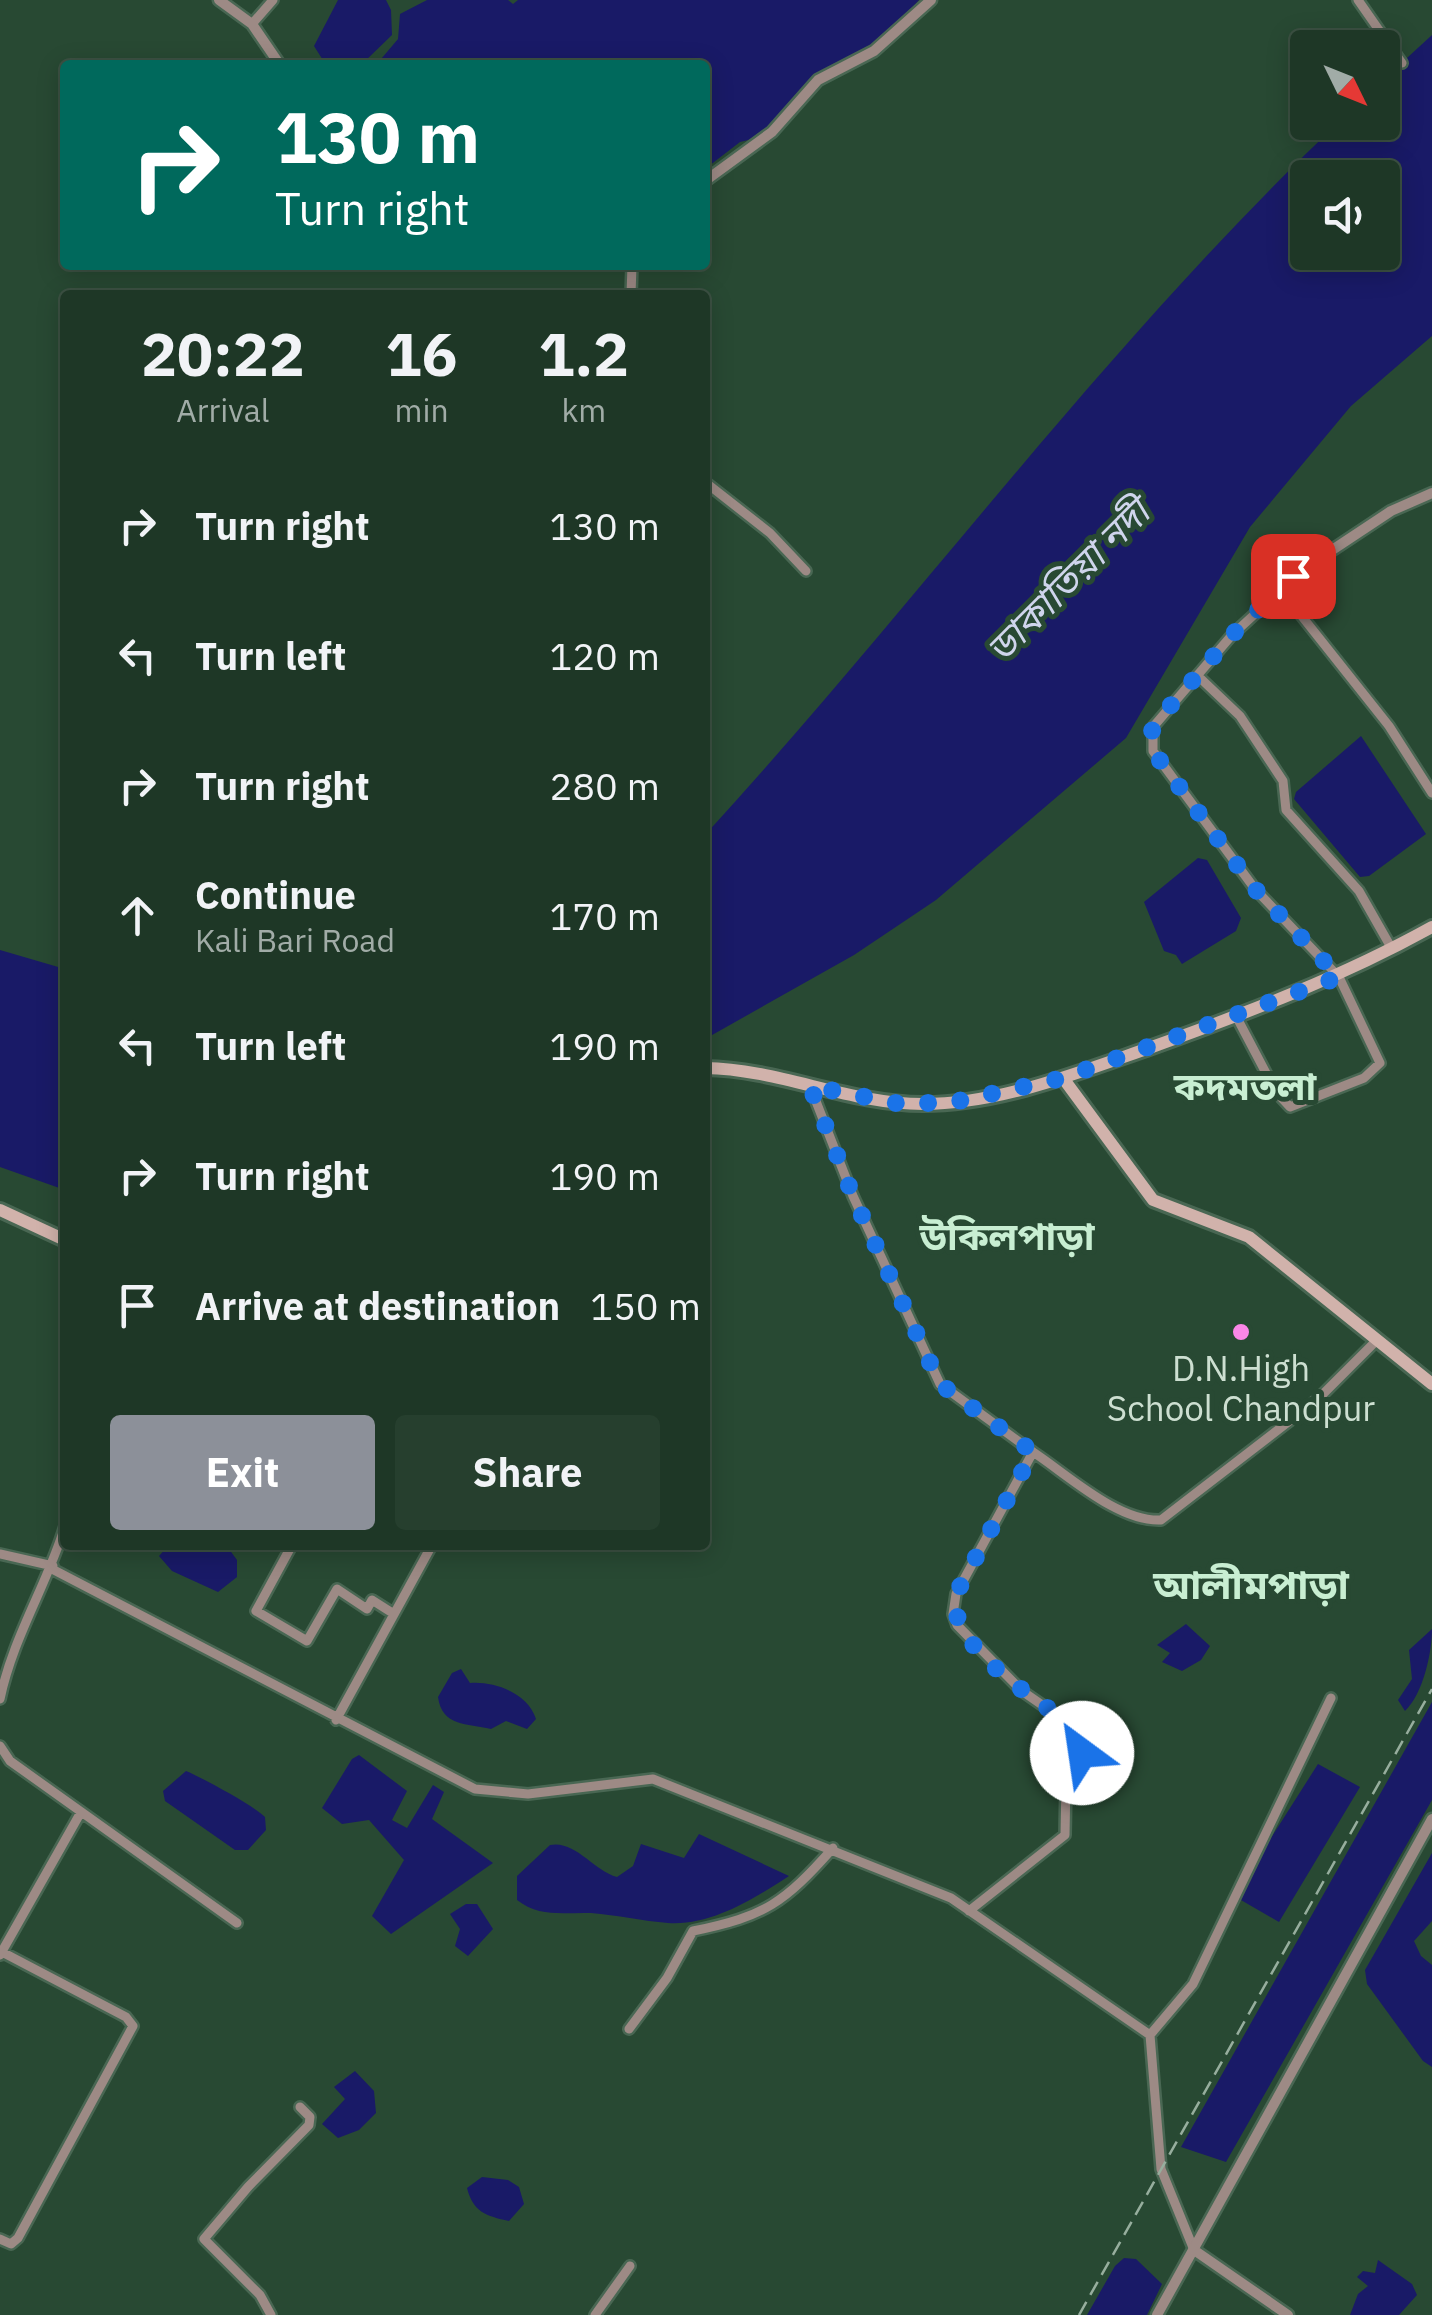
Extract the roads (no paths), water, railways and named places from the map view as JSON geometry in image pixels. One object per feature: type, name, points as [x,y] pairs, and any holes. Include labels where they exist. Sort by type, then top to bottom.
[{"type":"main road","points":[[710,1068],[752,1072],[810,1086],[924,1104],[1063,1078],[1339,977],[1432,927]]},
{"type":"main road","points":[[1063,1078],[1153,1200],[1249,1237],[1432,1384]]},
{"type":"main road","points":[[0,1210],[60,1238]]},
{"type":"street","points":[[219,0],[252,24],[277,60]]},
{"type":"street","points":[[252,24],[273,0]]},
{"type":"street","points":[[710,177],[772,132],[818,80],[874,51],[931,0]]},
{"type":"street","points":[[1358,0],[1402,62]]},
{"type":"street","points":[[710,486],[770,533],[806,571]]},
{"type":"street","points":[[1236,1016],[1282,1102],[1298,1107],[1364,1078],[1380,1062],[1339,977],[1255,889],[1153,751],[1152,727],[1232,635],[1293,576],[1392,511],[1432,493]]},
{"type":"street","points":[[1281,590],[1388,726],[1432,793]]},
{"type":"street","points":[[1199,677],[1240,716],[1283,781],[1286,810],[1359,892],[1392,949]]},
{"type":"street","points":[[810,1086],[853,1196],[940,1384],[1033,1452],[1145,1521],[1161,1520],[1318,1399],[1376,1341]]},
{"type":"street","points":[[969,1911],[1066,1835],[1066,1781],[1084,1746],[1081,1732],[1011,1680],[957,1626],[953,1614],[956,1594],[1033,1452]]},
{"type":"street","points":[[0,1698],[22,1628],[53,1568],[60,1544]]},
{"type":"street","points":[[289,1550],[256,1610],[307,1641],[336,1589],[368,1609],[372,1600],[394,1614]]},
{"type":"street","points":[[336,1720],[429,1550]]},
{"type":"street","points":[[0,1554],[53,1568],[336,1720],[475,1789],[528,1794],[589,1791],[653,1779],[833,1848],[950,1898],[1150,2035]]},
{"type":"street","points":[[1288,2315],[1194,2250],[1161,2170],[1150,2035],[1192,1984],[1331,1698]]},
{"type":"street","points":[[0,1746],[10,1761],[237,1923]]},
{"type":"street","points":[[0,2239],[11,2244],[18,2238],[133,2026],[126,2018],[0,1953],[82,1812]]},
{"type":"street","points":[[1157,2315],[1432,1818]]},
{"type":"street","points":[[629,2029],[666,1978],[692,1931],[757,1915],[788,1898],[833,1848]]},
{"type":"street","points":[[271,2315],[260,2296],[204,2239],[309,2125],[310,2117],[300,2107]]},
{"type":"street","points":[[595,2315],[630,2266]]},
{"type":"water","points":[[338,0],[386,0],[391,10],[392,35],[366,60],[323,60],[314,46]]},
{"type":"water","points":[[427,0],[508,0],[513,4],[518,0],[919,0],[874,51],[813,81],[773,134],[740,142],[710,165],[710,60],[380,60],[398,39],[400,14]]},
{"type":"water","name":"ডাকাতিয়া নদী","points":[[1432,35],[1432,336],[1351,406],[1250,527],[1126,738],[936,900],[854,955],[710,1036],[710,829],[1172,293],[1290,171],[1290,270],[1400,270],[1400,160],[1301,160],[1321,140],[1400,140],[1400,64]]},
{"type":"water","points":[[1361,736],[1426,834],[1369,876],[1360,877],[1294,799],[1296,792]]},
{"type":"water","points":[[1198,858],[1207,860],[1241,918],[1236,931],[1182,964],[1176,955],[1164,951],[1144,902]]},
{"type":"water","points":[[0,950],[60,968],[60,1188],[0,1167]]},
{"type":"water","points":[[164,1550],[230,1550],[237,1560],[237,1577],[218,1592],[172,1571],[159,1556]]},
{"type":"water","points":[[1186,1624],[1210,1646],[1201,1660],[1182,1671],[1162,1662],[1170,1653],[1157,1645]]},
{"type":"water","points":[[1432,1629],[1425,1673],[1405,1711],[1398,1700],[1412,1679],[1409,1650]]},
{"type":"water","points":[[461,1669],[470,1683],[489,1684],[518,1696],[536,1719],[527,1729],[506,1721],[491,1729],[450,1719],[440,1707],[438,1697],[452,1673]]},
{"type":"water","points":[[1432,1702],[1432,1800],[1226,2162],[1181,2147]]},
{"type":"water","points":[[359,1755],[407,1791],[392,1820],[407,1828],[433,1785],[444,1792],[432,1819],[493,1863],[391,1934],[372,1916],[404,1860],[369,1820],[342,1824],[322,1808],[352,1759]]},
{"type":"water","points":[[1318,1764],[1360,1787],[1279,1922],[1234,1896]]},
{"type":"water","points":[[186,1771],[265,1817],[266,1830],[248,1850],[235,1850],[165,1801],[163,1791]]},
{"type":"water","points":[[699,1834],[789,1876],[732,1909],[684,1923],[543,1912],[517,1900],[517,1876],[550,1845],[568,1847],[617,1877],[633,1866],[641,1844],[684,1858]]},
{"type":"water","points":[[1432,1853],[1432,1921],[1414,1941],[1421,1956],[1432,1965],[1432,2067],[1423,2061],[1367,1984],[1365,1970]]},
{"type":"water","points":[[466,1904],[477,1904],[493,1929],[468,1956],[455,1946],[460,1929],[450,1914]]},
{"type":"water","points":[[355,2071],[374,2091],[376,2113],[359,2130],[338,2138],[322,2124],[345,2099],[334,2087]]},
{"type":"water","points":[[482,2177],[508,2180],[519,2187],[524,2204],[509,2221],[487,2215],[473,2203],[467,2188]]},
{"type":"water","points":[[1124,2258],[1136,2259],[1162,2284],[1147,2315],[1087,2315],[1115,2266]]},
{"type":"water","points":[[1378,2260],[1412,2284],[1417,2295],[1399,2315],[1350,2315],[1358,2294],[1368,2286],[1357,2277],[1363,2271],[1375,2273]]},
{"type":"railway","points":[[1079,2315],[1432,1689]]},
{"type":"place","name":"D.N.High School Chandpur","points":[[1241,1332]]},
{"type":"district","name":"কদমতলা","points":[[1245,1087]]},
{"type":"district","name":"উকিলপাড়া","points":[[1007,1237]]},
{"type":"district","name":"আলীমপাড়া","points":[[1251,1585]]}]
